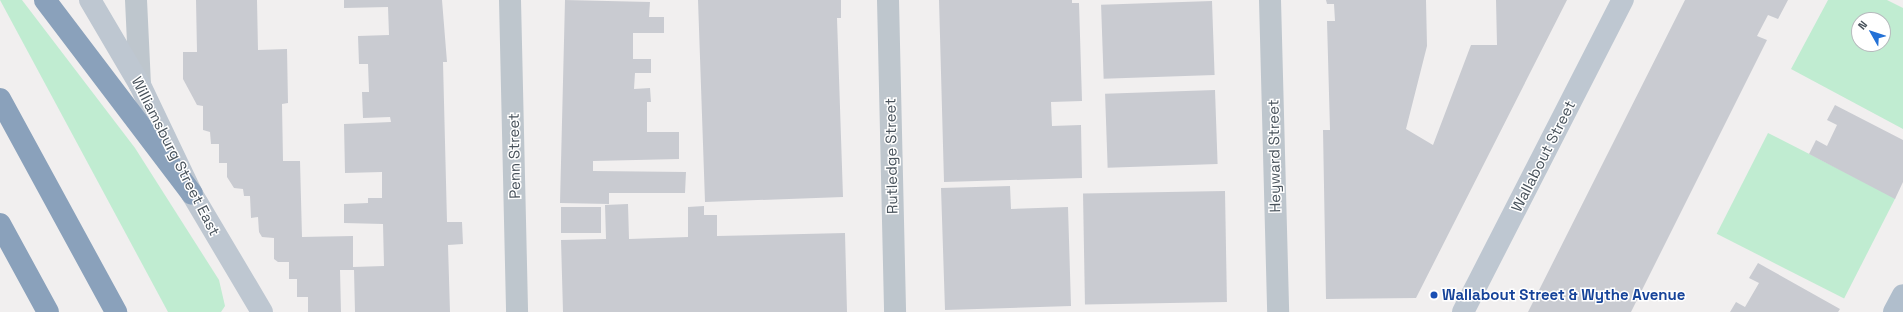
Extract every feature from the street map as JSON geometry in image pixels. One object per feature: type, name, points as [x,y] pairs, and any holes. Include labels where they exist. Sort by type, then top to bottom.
[{"type":"highway","points":[[45,0],[192,194]]},
{"type":"highway","points":[[0,99],[116,312]]},
{"type":"highway","points":[[5,233],[48,312]]},
{"type":"main road","name":"Williamsburg Street East","points":[[90,0],[140,85],[192,194],[262,312]]},
{"type":"main road","name":"Wallabout Street","points":[[1463,312],[1623,0]]},
{"type":"main road","points":[[1894,312],[1903,295]]},
{"type":"street","points":[[136,0],[140,85]]},
{"type":"street","name":"Penn Street","points":[[510,0],[516,312]]},
{"type":"street","name":"Rutledge Street","points":[[888,0],[895,312]]},
{"type":"street","name":"Heyward Street","points":[[1270,0],[1278,312]]},
{"type":"green space","points":[[0,0],[22,0],[135,148],[219,280],[225,306],[221,312],[168,312]]},
{"type":"green space","points":[[1828,0],[1887,0],[1903,8],[1903,129],[1791,69]]},
{"type":"green space","points":[[1768,133],[1895,198],[1844,299],[1717,234]]},
{"type":"building","points":[[196,0],[257,0],[258,50],[287,49],[288,103],[282,104],[283,161],[300,161],[302,237],[353,236],[353,267],[384,266],[383,224],[344,223],[344,204],[368,203],[368,198],[382,198],[382,172],[345,173],[344,124],[391,122],[390,117],[363,118],[362,92],[369,92],[368,64],[359,64],[358,36],[389,35],[388,7],[344,8],[344,0],[442,0],[447,62],[443,62],[447,222],[462,222],[463,244],[448,245],[450,312],[355,312],[354,270],[340,270],[341,312],[308,312],[308,297],[297,297],[297,279],[289,279],[289,262],[278,262],[274,259],[274,238],[262,237],[259,232],[258,217],[251,218],[250,196],[244,196],[243,189],[234,188],[227,177],[227,163],[219,163],[219,144],[211,144],[210,132],[203,130],[203,106],[197,105],[183,79],[183,52],[197,52]]},
{"type":"building","points":[[565,0],[650,2],[649,17],[664,17],[664,33],[633,33],[633,59],[651,59],[651,73],[635,73],[634,89],[650,88],[651,102],[647,102],[647,132],[679,132],[679,159],[593,161],[593,171],[686,172],[685,193],[609,193],[609,204],[560,203]]},
{"type":"building","points":[[698,0],[841,0],[841,18],[837,18],[843,197],[705,202]]},
{"type":"building","points":[[939,0],[1072,0],[1072,3],[1079,3],[1082,101],[1051,102],[1052,126],[1081,125],[1082,178],[944,182]]},
{"type":"building","points":[[1326,0],[1426,0],[1427,46],[1406,129],[1433,145],[1471,45],[1497,45],[1496,0],[1567,0],[1416,298],[1326,299],[1323,130],[1330,130],[1327,21],[1335,21],[1334,4],[1327,4]]},
{"type":"building","points":[[1685,0],[1788,0],[1778,19],[1768,15],[1757,36],[1767,40],[1631,312],[1528,312]]},
{"type":"building","points":[[1212,1],[1215,75],[1104,79],[1101,5]]},
{"type":"building","points":[[1215,90],[1218,164],[1108,168],[1105,94]]},
{"type":"building","points":[[1835,105],[1903,140],[1903,182],[1895,199],[1809,154],[1816,140],[1827,146],[1837,125],[1827,120]]},
{"type":"building","points":[[1010,186],[1011,209],[1068,207],[1071,306],[945,310],[941,188]]},
{"type":"building","points":[[1225,191],[1227,302],[1085,304],[1083,193]]},
{"type":"building","points":[[628,204],[629,239],[688,237],[688,207],[704,206],[704,215],[717,215],[717,236],[845,233],[847,312],[563,312],[561,240],[606,239],[605,205]]},
{"type":"building","points":[[561,207],[601,207],[601,233],[561,233]]},
{"type":"building","points":[[1758,263],[1840,309],[1838,312],[1730,312],[1736,302],[1745,307],[1759,283],[1749,278]]},
{"type":"place","name":"Wallabout Street & Wythe Avenue","points":[[1434,295]]}]
